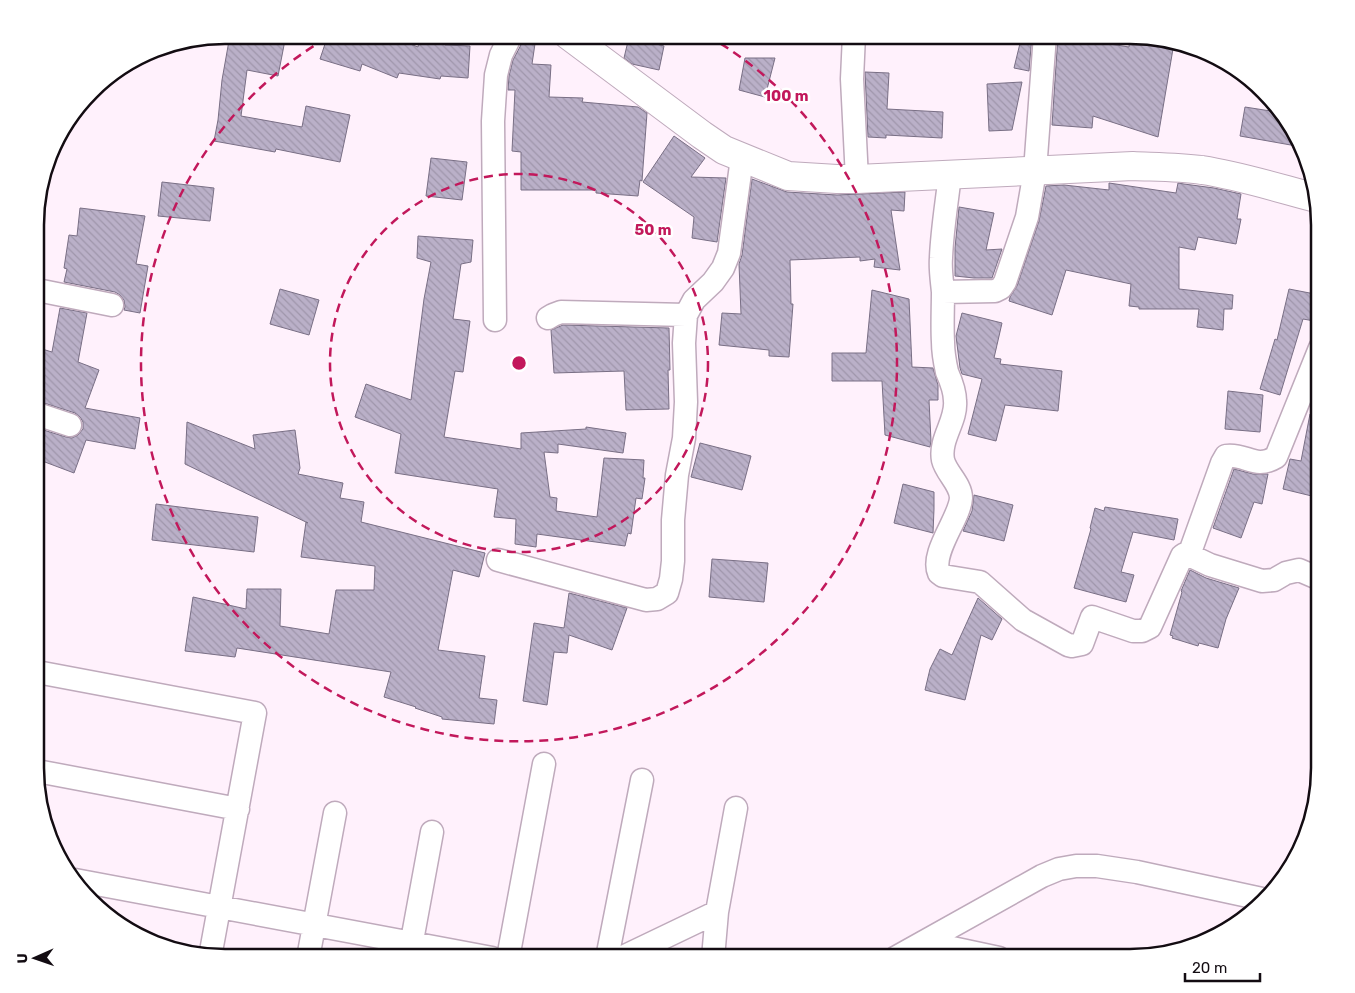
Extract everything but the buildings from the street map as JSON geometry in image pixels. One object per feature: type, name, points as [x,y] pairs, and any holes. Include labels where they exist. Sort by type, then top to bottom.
[{"type":"street","points":[[495,320],[493,121],[496,75],[506,44]]},
{"type":"street","points":[[580,44],[724,150],[788,176],[857,179],[1133,166],[1176,167],[1238,177],[1309,196]]},
{"type":"street","points":[[854,44],[852,79],[857,179]]},
{"type":"street","points":[[853,60],[859,44]]},
{"type":"street","points":[[943,292],[995,292],[1005,282],[1027,217],[1034,171],[1044,44]]},
{"type":"street","points":[[498,560],[646,600],[657,599],[667,593],[672,570],[673,520],[677,474],[684,438],[686,402],[684,343],[686,315],[694,300],[713,282],[723,268],[729,253],[742,158]]},
{"type":"street","points":[[950,174],[941,259],[943,342],[947,369],[956,402],[954,418],[945,442],[943,460],[960,490],[961,497],[959,507],[943,543],[937,566],[939,573],[943,576],[980,582],[1023,620],[1072,646],[1082,644],[1092,617],[1132,631],[1142,632],[1150,627],[1182,556],[1185,554],[1210,565],[1262,581],[1274,580],[1286,573],[1299,570],[1311,575]]},
{"type":"street","points":[[44,291],[112,305]]},
{"type":"street","points":[[548,318],[561,312],[686,315]]},
{"type":"street","points":[[1189,555],[1226,456],[1232,455],[1259,463],[1269,462],[1276,457],[1311,370]]},
{"type":"street","points":[[44,416],[70,425]]},
{"type":"street","points":[[44,673],[256,713],[212,949]]},
{"type":"street","points":[[510,949],[544,764]]},
{"type":"street","points":[[44,772],[238,809]]},
{"type":"street","points":[[609,949],[642,780]]},
{"type":"street","points":[[714,949],[717,912],[736,808]]},
{"type":"street","points":[[310,949],[335,813]]},
{"type":"street","points":[[411,949],[432,832]]},
{"type":"street","points":[[911,949],[1042,876],[1059,869],[1076,866],[1097,866],[1137,872],[1256,898]]},
{"type":"street","points":[[84,882],[314,924],[407,949]]},
{"type":"street","points":[[640,949],[717,912]]},
{"type":"street","points":[[924,942],[957,949]]}]
